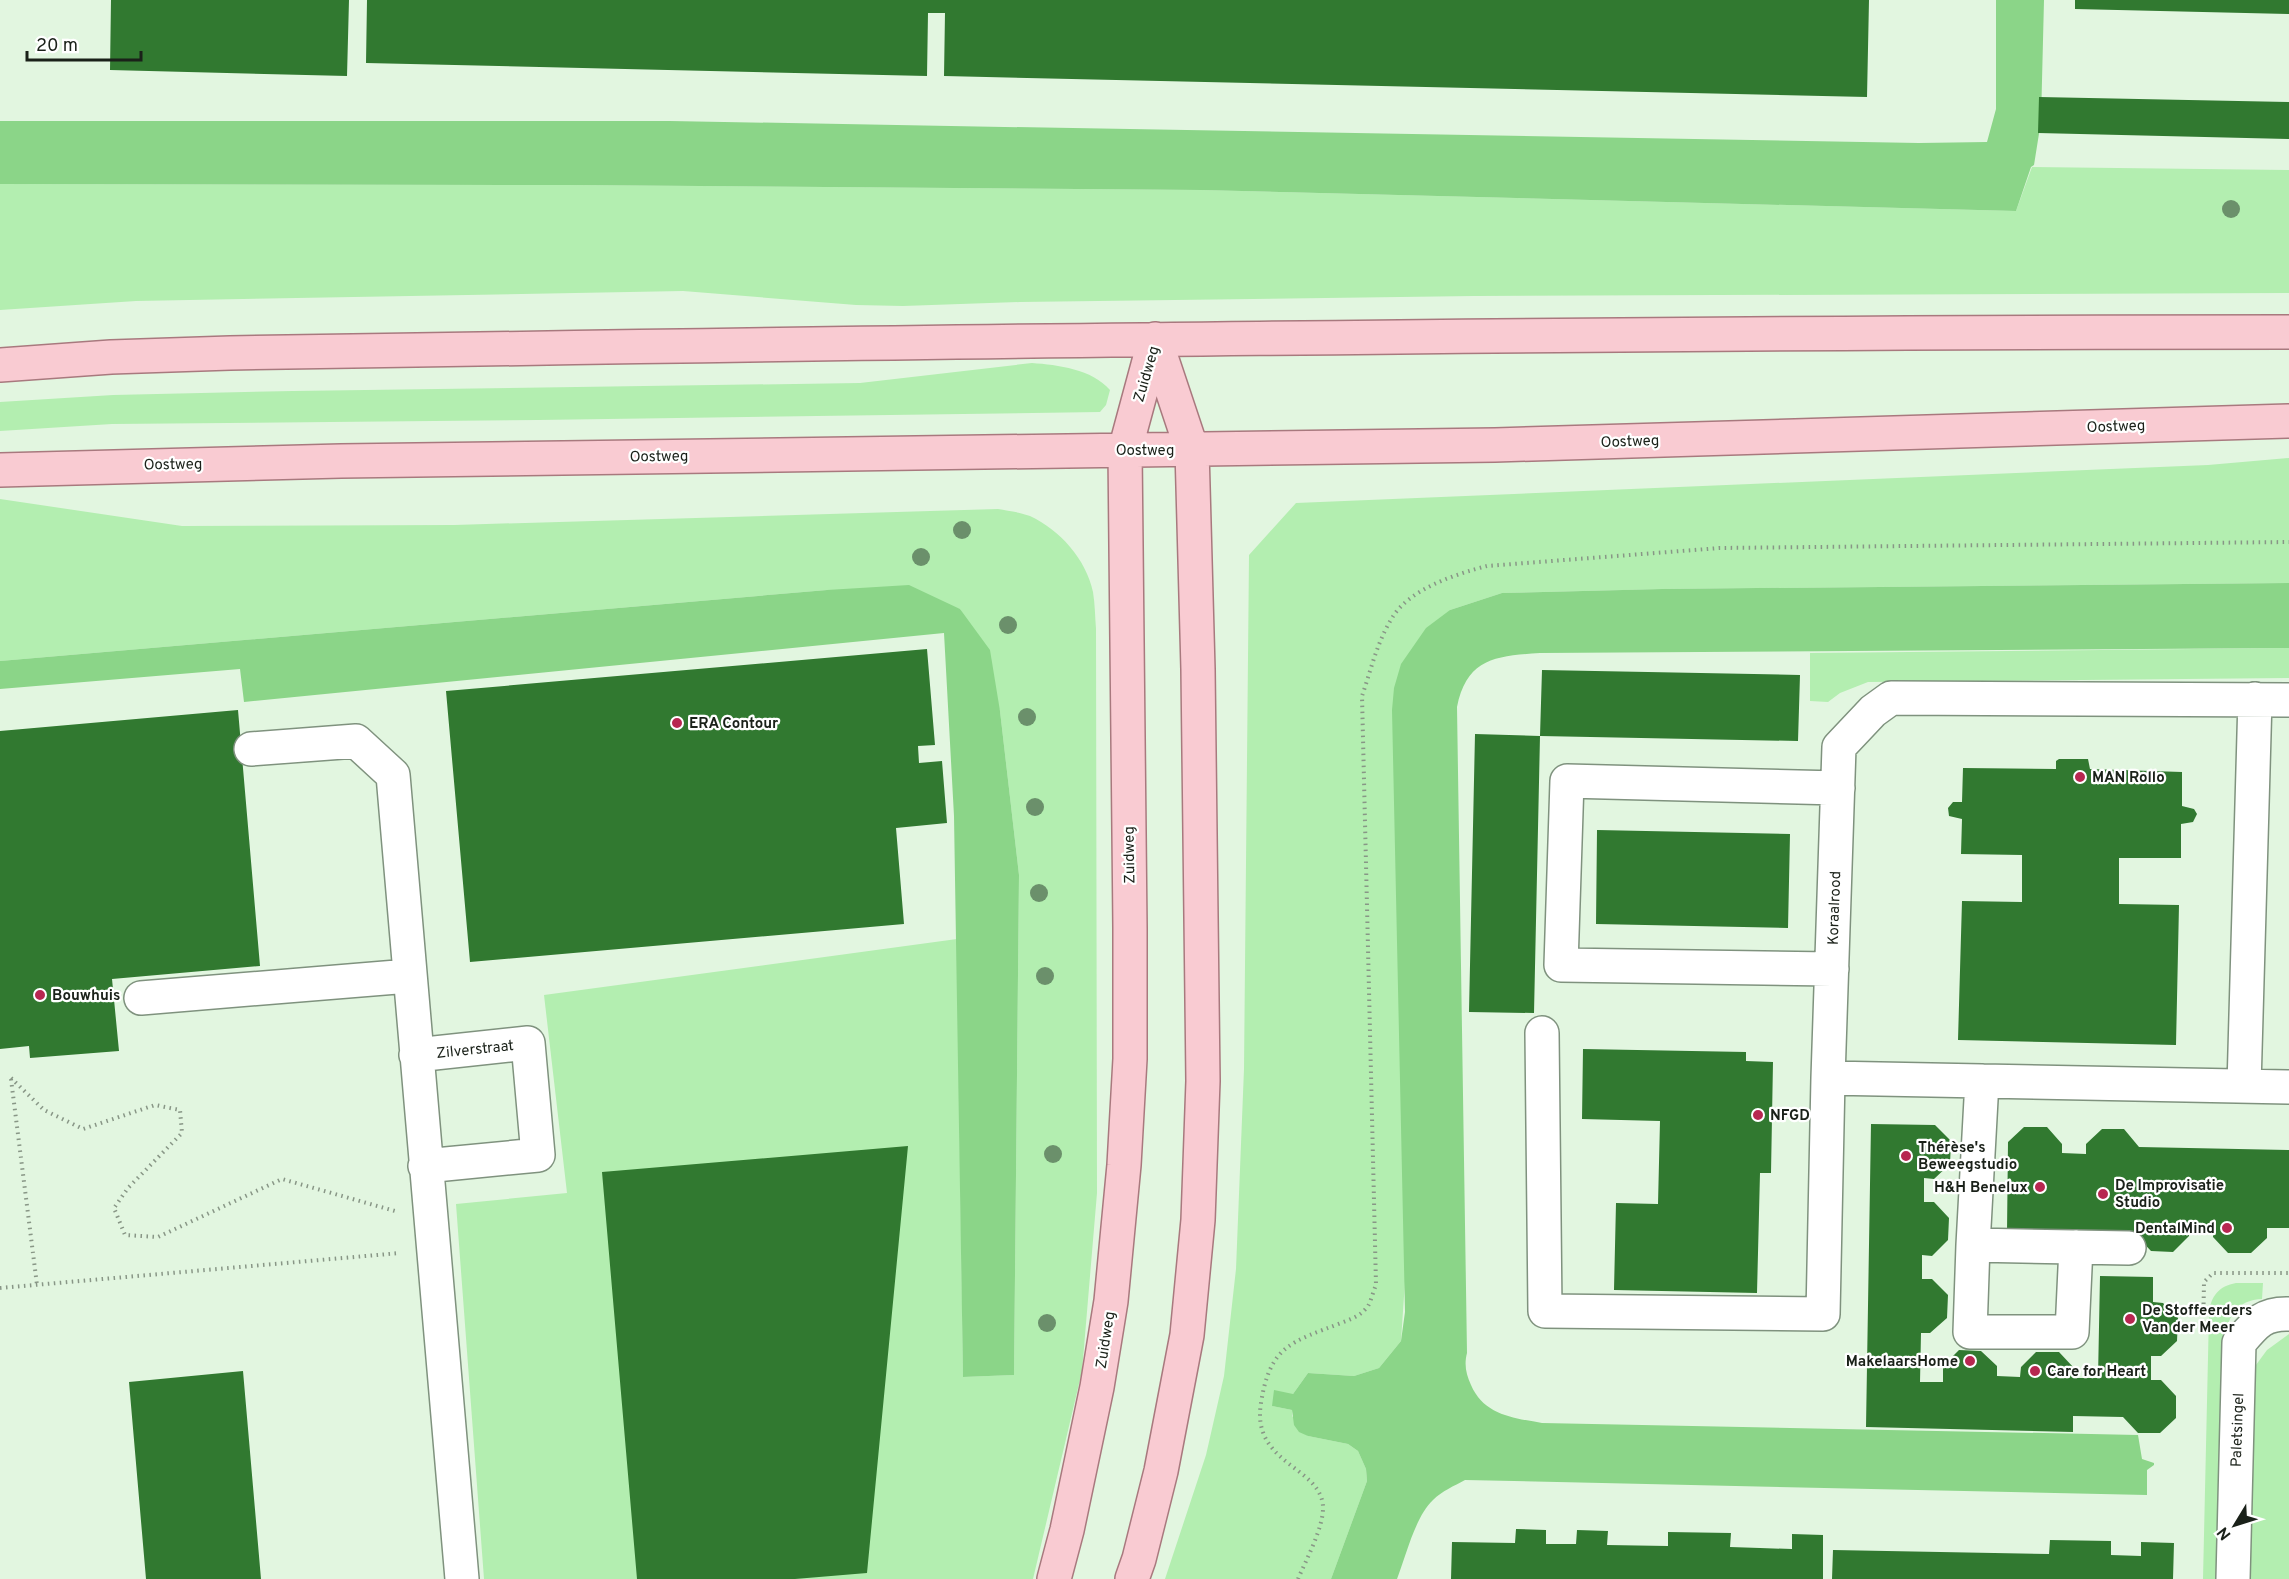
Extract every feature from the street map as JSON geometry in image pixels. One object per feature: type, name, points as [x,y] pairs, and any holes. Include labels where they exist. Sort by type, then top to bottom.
[{"type":"main road","points":[[0,365],[111,357],[219,353],[1155,339],[1749,332],[2289,332]]},
{"type":"main road","name":"Zuidweg","points":[[1131,1579],[1139,1559],[1156,1490],[1187,1335],[1198,1220],[1203,1038],[1192,450],[1155,339]]},
{"type":"main road","name":"Zuidweg","points":[[1054,1579],[1067,1530],[1097,1387],[1111,1301],[1126,1134],[1130,1059],[1130,928],[1125,450],[1155,339]]},
{"type":"main road","name":"Oostweg","points":[[0,470],[341,460],[1507,444],[2289,421]]},
{"type":"street","name":"Koraalrood","points":[[1542,1033],[1545,1311],[1823,1314],[1839,747],[1873,711],[1891,698],[2289,700]]},
{"type":"street","points":[[2244,1086],[2255,699]]},
{"type":"street","points":[[251,749],[356,741],[393,775],[416,1055]]},
{"type":"street","points":[[1832,969],[1561,965],[1567,781],[1838,788]]},
{"type":"street","points":[[141,998],[409,976]]},
{"type":"street","name":"Zilverstraat","points":[[426,1167],[538,1155],[528,1043],[416,1055],[462,1579]]},
{"type":"street","points":[[1828,1078],[2289,1087]]},
{"type":"street","points":[[1982,1081],[1972,1245],[1970,1332],[2073,1332],[2076,1247]]},
{"type":"street","points":[[1972,1245],[2129,1248]]},
{"type":"street","name":"Paletsingel","points":[[2233,1579],[2239,1343],[2256,1322],[2274,1314],[2289,1314]]},
{"type":"path","points":[[1298,1579],[1313,1548],[1323,1507],[1320,1494],[1310,1481],[1282,1460],[1270,1446],[1260,1422],[1261,1404],[1271,1364],[1285,1347],[1299,1338],[1359,1316],[1368,1305],[1376,1285],[1362,696],[1379,645],[1392,616],[1416,594],[1458,574],[1487,566],[1720,548],[2289,542]]},
{"type":"path","points":[[37,1285],[11,1078],[44,1110],[82,1129],[155,1106],[180,1110],[182,1133],[128,1188],[114,1208],[126,1235],[158,1237],[282,1179],[432,1236]]},
{"type":"path","points":[[0,1288],[432,1236]]},
{"type":"shaded area","points":[[1996,0],[2044,0],[2041,121],[2034,165],[2031,167],[2016,211],[1201,190],[570,185],[0,184],[0,121],[670,121],[1919,143],[1987,142],[1996,109]]},
{"type":"shaded area","points":[[2032,167],[2289,170],[2289,293],[1474,296],[1020,302],[903,306],[856,305],[683,291],[136,301],[0,310],[0,184],[570,185],[1201,190],[2016,211]]},
{"type":"shaded area","points":[[1032,363],[1074,369],[1094,377],[1110,390],[1106,405],[1100,412],[112,424],[0,431],[0,402],[113,395],[293,391],[860,383]]},
{"type":"shaded area","points":[[2289,458],[2289,583],[1662,589],[1502,593],[1450,610],[1401,1341],[1379,1368],[1354,1376],[1308,1373],[1293,1394],[1272,1406],[1292,1410],[1292,1416],[1308,1436],[1348,1444],[1358,1451],[1366,1469],[1367,1481],[1331,1579],[1165,1579],[1206,1455],[1224,1376],[1236,1269],[1244,1069],[1249,555],[1296,503],[2208,465]]},
{"type":"shaded area","points":[[0,499],[182,526],[454,525],[998,509],[1030,516],[1061,537],[1078,557],[1090,580],[1094,597],[1096,629],[1097,1193],[1082,1371],[1033,1579],[484,1579],[456,1204],[567,1193],[544,995],[957,939],[963,1377],[1014,1375],[1019,875],[1000,711],[960,609],[827,590],[0,661]]},
{"type":"shaded area","points":[[2289,583],[2289,648],[1540,653],[1497,658],[1476,669],[1468,678],[1457,707],[1466,1365],[1469,1381],[1484,1403],[1510,1417],[1542,1423],[2138,1435],[2142,1459],[2154,1463],[2147,1470],[2147,1495],[1465,1480],[1440,1494],[1427,1507],[1416,1526],[1397,1579],[1331,1579],[1367,1481],[1366,1469],[1358,1451],[1348,1444],[1299,1432],[1294,1425],[1292,1410],[1272,1406],[1274,1390],[1293,1394],[1308,1373],[1354,1376],[1379,1368],[1401,1341],[1405,1312],[1392,710],[1394,688],[1401,664],[1426,628],[1450,610],[1502,593],[1662,589]]},
{"type":"shaded area","points":[[909,585],[960,609],[990,650],[1000,711],[1019,875],[1014,1375],[963,1377],[954,816],[944,633],[244,702],[240,669],[0,689],[0,661],[827,590]]},
{"type":"shaded area","points":[[2289,648],[2289,678],[1868,682],[1840,693],[1828,702],[1810,701],[1810,653]]},
{"type":"shaded area","points":[[2236,1283],[2263,1283],[2262,1299],[2249,1301],[2238,1307],[2231,1316],[2227,1329],[2222,1579],[2203,1579],[2209,1313],[2217,1293]]},
{"type":"shaded area","points":[[2289,1334],[2289,1579],[2243,1579],[2253,1369],[2267,1350]]},
{"type":"building","points":[[111,0],[349,0],[347,76],[110,70]]},
{"type":"building","points":[[367,0],[1869,0],[1867,97],[944,76],[945,13],[928,13],[927,76],[366,63]]},
{"type":"building","points":[[2075,0],[2289,0],[2289,14],[2075,9]]},
{"type":"building","points":[[2039,97],[2289,102],[2289,139],[2038,133]]},
{"type":"building","points":[[927,649],[935,745],[918,746],[919,763],[942,761],[947,823],[896,828],[904,924],[470,962],[446,691]]},
{"type":"building","points":[[1542,670],[1800,675],[1798,741],[1540,736]]},
{"type":"building","points":[[238,710],[260,966],[112,979],[119,1051],[30,1058],[29,1046],[0,1049],[0,731]]},
{"type":"building","points":[[1475,734],[1540,736],[1534,1013],[1469,1012]]},
{"type":"building","points":[[2059,759],[2088,759],[2090,769],[2182,772],[2182,806],[2194,809],[2197,814],[2193,822],[2181,824],[2181,858],[2119,858],[2119,904],[2179,905],[2176,1045],[1958,1040],[1962,901],[2022,902],[2022,855],[1961,854],[1962,819],[1949,816],[1948,808],[1953,802],[1962,802],[1963,768],[2056,769],[2056,761]]},
{"type":"building","points":[[1597,830],[1790,834],[1788,928],[1596,924]]},
{"type":"building","points":[[1583,1049],[1746,1052],[1746,1061],[1773,1062],[1771,1173],[1760,1173],[1757,1293],[1614,1290],[1616,1203],[1658,1204],[1660,1121],[1582,1119]]},
{"type":"building","points":[[1871,1124],[1935,1125],[1951,1141],[1950,1164],[1934,1179],[1924,1178],[1924,1202],[1934,1202],[1949,1218],[1948,1240],[1932,1256],[1922,1255],[1922,1279],[1932,1279],[1948,1295],[1947,1318],[1930,1333],[1921,1333],[1920,1382],[1943,1382],[1943,1366],[1959,1350],[1981,1351],[1997,1366],[1997,1376],[2020,1377],[2021,1367],[2036,1352],[2059,1352],[2074,1368],[2073,1378],[2098,1378],[2100,1276],[2153,1277],[2153,1302],[2163,1303],[2178,1318],[2177,1341],[2161,1356],[2151,1356],[2151,1380],[2161,1380],[2176,1396],[2176,1418],[2160,1433],[2138,1433],[2123,1417],[2073,1416],[2073,1432],[1866,1427]]},
{"type":"building","points":[[2024,1127],[2047,1127],[2062,1144],[2062,1153],[2086,1154],[2086,1144],[2102,1129],[2124,1129],[2139,1147],[2289,1150],[2289,1228],[2267,1228],[2267,1238],[2251,1253],[2228,1253],[2213,1237],[2213,1227],[2189,1226],[2189,1236],[2173,1252],[2151,1251],[2136,1235],[2007,1232],[2008,1142]]},
{"type":"building","points":[[908,1146],[867,1573],[795,1579],[637,1579],[602,1172]]},
{"type":"building","points":[[243,1371],[261,1579],[146,1579],[129,1382]]},
{"type":"building","points":[[1516,1529],[1546,1530],[1546,1544],[1576,1544],[1577,1530],[1608,1531],[1607,1545],[1668,1546],[1668,1532],[1731,1533],[1730,1547],[1792,1549],[1792,1534],[1823,1535],[1823,1579],[1451,1579],[1452,1542],[1515,1543]]},
{"type":"building","points":[[2050,1540],[2111,1541],[2111,1555],[2141,1556],[2141,1542],[2174,1543],[2173,1579],[1832,1579],[1833,1550],[2049,1554]]},
{"type":"place","name":"ERA Contour","points":[[677,723]]},
{"type":"place","name":"MAN Rollo","points":[[2080,777]]},
{"type":"place","name":"Bouwhuis","points":[[40,995]]},
{"type":"place","name":"NFGD","points":[[1758,1115]]},
{"type":"place","name":"Thérèse's Beweegstudio","points":[[1906,1156]]},
{"type":"place","name":"H&H Benelux","points":[[2040,1187]]},
{"type":"place","name":"De Improvisatie Studio","points":[[2103,1194]]},
{"type":"place","name":"DentalMind","points":[[2227,1228]]},
{"type":"place","name":"De Stoffeerders Van der Meer","points":[[2130,1319]]},
{"type":"place","name":"MakelaarsHome","points":[[1970,1361]]},
{"type":"place","name":"Care for Heart","points":[[2035,1371]]}]
